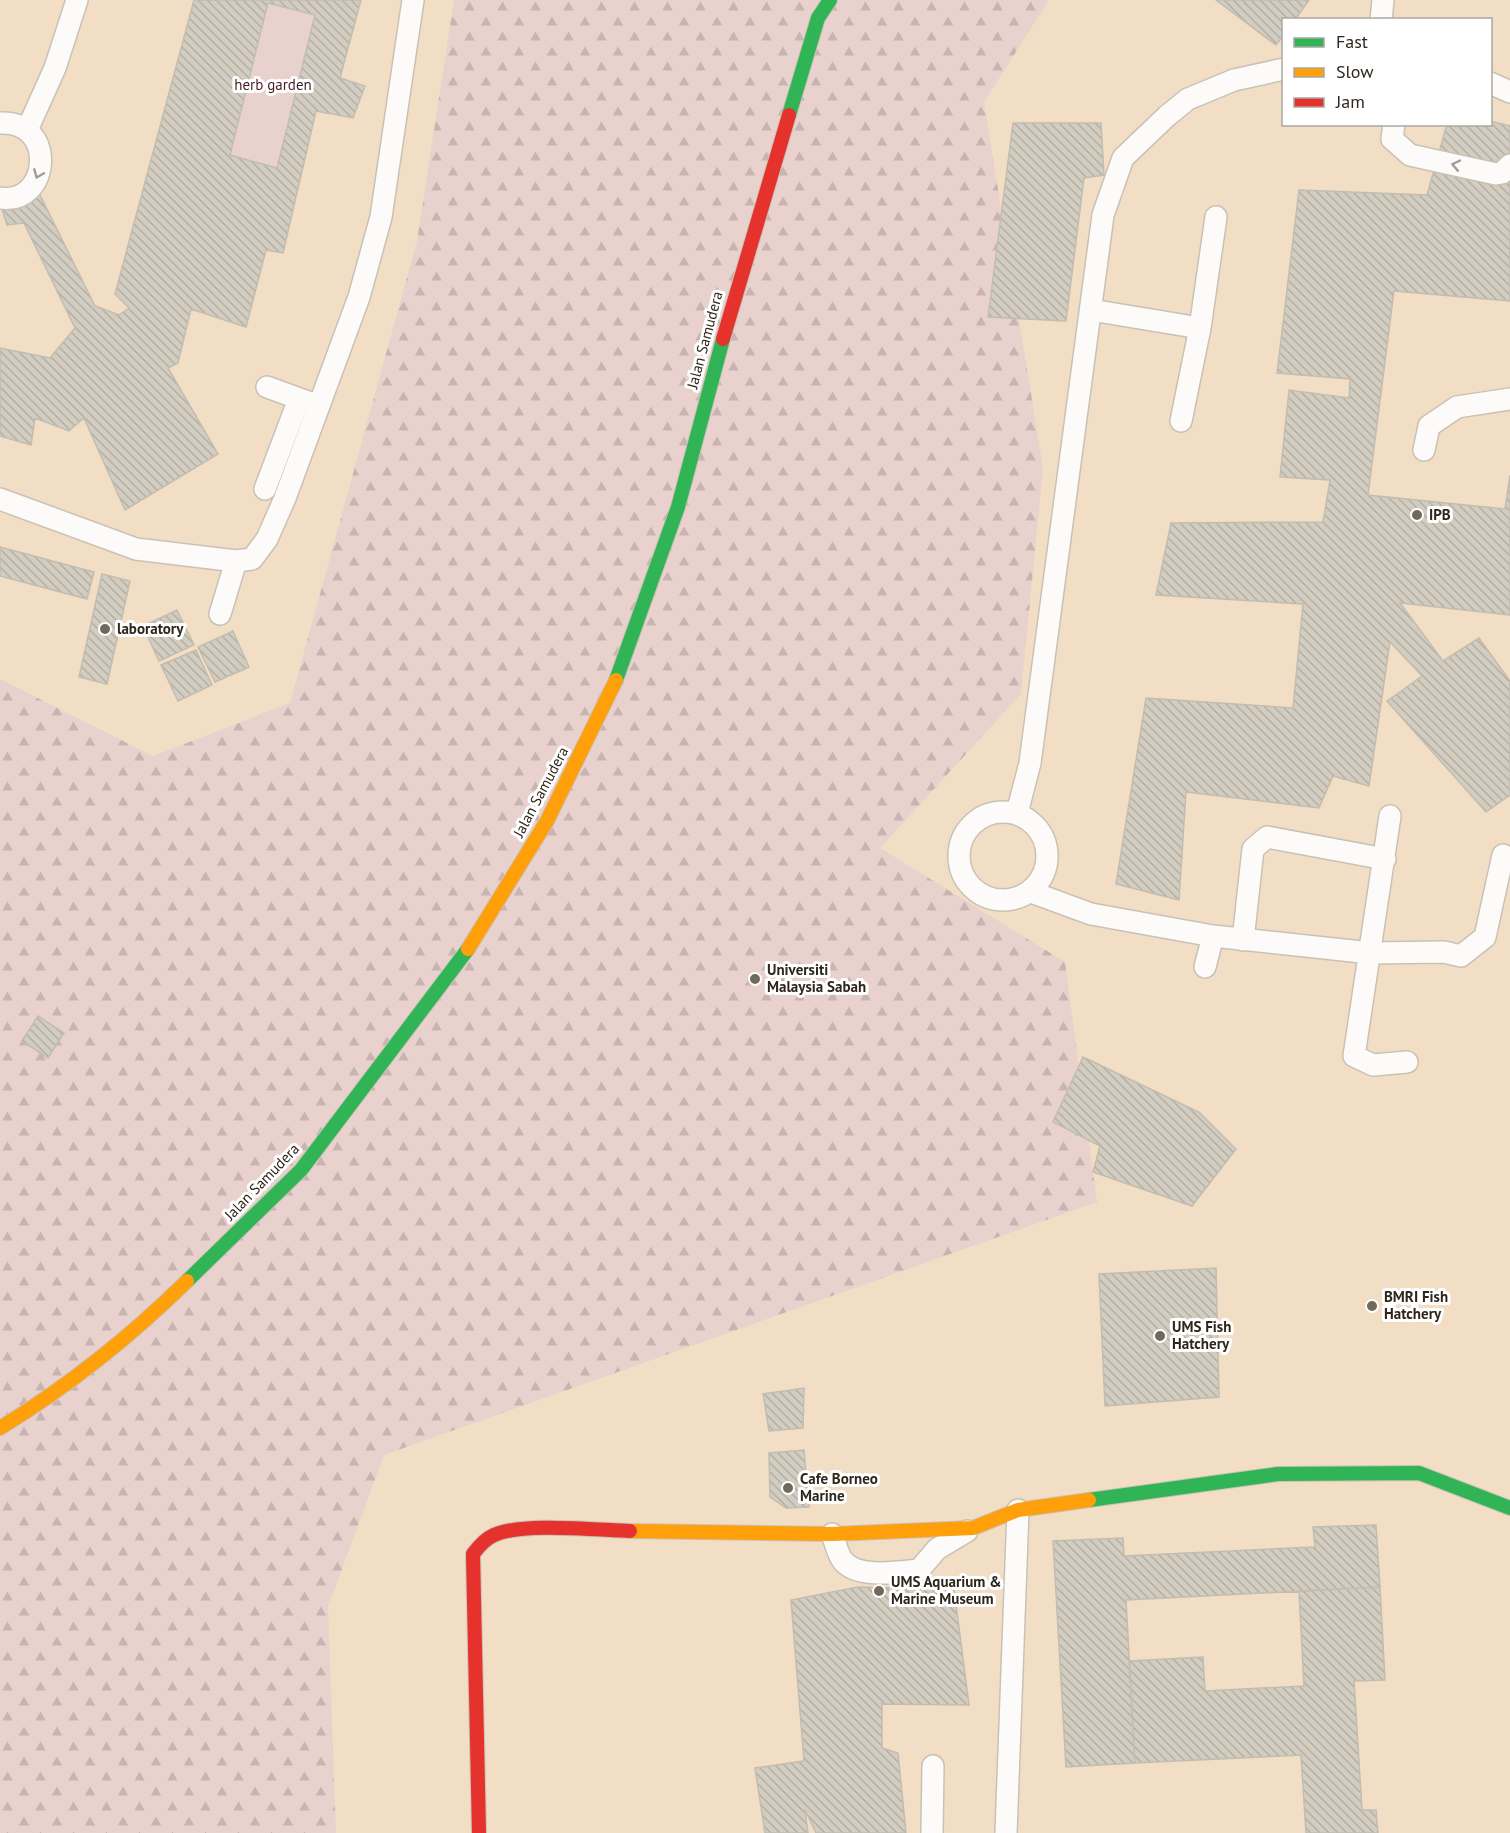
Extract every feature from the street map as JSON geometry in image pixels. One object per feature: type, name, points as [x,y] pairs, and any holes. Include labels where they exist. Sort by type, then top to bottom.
[{"type":"street","name":"Jalan Samudera","points":[[0,1428],[42,1402],[159,1308],[301,1170],[477,938],[547,822],[620,672],[678,507],[732,304],[818,18],[830,0]]},
{"type":"street","points":[[479,1833],[473,1554],[482,1541],[492,1533],[530,1529],[832,1534],[973,1528],[1018,1510],[1278,1474],[1419,1473],[1510,1508]]},
{"type":"lane","points":[[27,130],[55,68],[77,0]]},
{"type":"lane","points":[[0,499],[136,549],[236,561],[252,559],[261,549],[285,498],[359,297],[381,217],[413,0]]},
{"type":"lane","points":[[1381,18],[1383,0]]},
{"type":"lane","points":[[1017,813],[1030,763],[1103,215],[1124,158],[1188,99],[1234,80],[1282,69]]},
{"type":"lane","points":[[1492,83],[1510,92]]},
{"type":"lane","points":[[0,123],[16,124],[27,130],[36,140],[41,152],[42,166],[38,178],[18,195],[0,198]]},
{"type":"lane","points":[[1394,126],[1392,139],[1410,155],[1496,174],[1503,173],[1510,165]]},
{"type":"lane","points":[[1181,421],[1200,328],[1216,217]]},
{"type":"lane","points":[[1091,310],[1200,328]]},
{"type":"lane","points":[[267,387],[320,407]]},
{"type":"lane","points":[[285,498],[258,487],[299,399]]},
{"type":"lane","points":[[1424,450],[1429,426],[1457,407],[1510,399]]},
{"type":"lane","points":[[220,614],[236,561]]},
{"type":"lane","points":[[990,813],[1017,813],[1033,823],[1045,839],[1048,858],[1044,877],[1031,892],[1007,902],[981,896],[962,877],[958,851],[968,827],[990,813]]},
{"type":"lane","points":[[1390,816],[1354,1056],[1373,1065],[1407,1062]]},
{"type":"lane","points":[[1243,940],[1253,849],[1267,837],[1385,859]]},
{"type":"lane","points":[[1031,892],[1091,914],[1213,936],[1371,953],[1444,952],[1461,956],[1485,937],[1503,855]]},
{"type":"lane","points":[[1205,967],[1213,936]]},
{"type":"lane","points":[[1006,1833],[1018,1510]]},
{"type":"lane","points":[[832,1534],[847,1564],[859,1570],[900,1572],[919,1570],[937,1549],[973,1528]]},
{"type":"lane","points":[[932,1833],[933,1766]]},
{"type":"shaded area","name":"Universiti Malaysia Sabah","points":[[0,0],[1510,0],[1510,1833],[0,1833]]},
{"type":"green space","points":[[454,0],[1049,0],[984,102],[1043,468],[1021,694],[880,848],[1065,962],[1097,1202],[384,1455],[328,1607],[336,1833],[0,1833],[0,679],[153,756],[290,703],[417,241]]},
{"type":"green space","name":"herb garden","points":[[268,3],[315,15],[277,168],[230,155]]},
{"type":"building","points":[[194,0],[361,0],[340,78],[365,86],[353,118],[316,111],[283,253],[266,250],[246,327],[191,309],[178,363],[168,368],[218,454],[125,510],[84,418],[69,431],[35,418],[31,445],[0,436],[0,348],[50,358],[75,328],[24,223],[7,225],[1,206],[36,187],[95,306],[119,315],[129,308],[115,294]],"holes":[[[268,3],[315,15],[277,168],[230,155]]]},
{"type":"building","points":[[1216,0],[1309,0],[1296,18],[1282,18],[1282,38],[1276,45]]},
{"type":"building","name":"IPB","points":[[1492,122],[1510,126],[1510,148],[1504,178],[1510,180],[1510,301],[1394,291],[1368,495],[1505,509],[1510,475],[1510,615],[1400,603],[1443,661],[1479,638],[1510,681],[1510,795],[1486,812],[1387,701],[1422,676],[1390,642],[1369,786],[1333,776],[1319,808],[1186,792],[1179,900],[1116,884],[1146,698],[1293,708],[1303,604],[1156,595],[1171,523],[1323,522],[1330,480],[1280,477],[1289,390],[1349,398],[1350,379],[1277,373],[1299,190],[1427,195],[1446,126],[1492,126]]},
{"type":"building","points":[[1013,123],[1101,123],[1104,175],[1084,178],[1066,321],[988,317]]},
{"type":"building","name":"laboratory","points":[[0,547],[94,572],[87,599],[0,576]]},
{"type":"building","name":"laboratory","points":[[102,574],[130,581],[107,684],[79,677]]},
{"type":"building","name":"laboratory","points":[[177,610],[194,645],[159,661],[143,626]]},
{"type":"building","name":"laboratory","points":[[233,631],[249,667],[215,682],[198,647]]},
{"type":"building","name":"laboratory","points":[[196,650],[212,685],[178,701],[161,665]]},
{"type":"building","points":[[38,1016],[64,1033],[48,1058],[22,1041]]},
{"type":"building","points":[[1083,1057],[1199,1112],[1236,1149],[1192,1206],[1093,1172],[1100,1146],[1053,1122]]},
{"type":"building","name":"UMS Fish Hatchery","points":[[1216,1268],[1219,1397],[1105,1406],[1099,1274]]},
{"type":"building","points":[[804,1388],[803,1428],[769,1431],[763,1394]]},
{"type":"building","name":"Cafe Borneo Marine","points":[[804,1450],[809,1507],[786,1508],[770,1497],[769,1453]]},
{"type":"building","points":[[1376,1525],[1380,1587],[1126,1600],[1135,1763],[1066,1767],[1053,1541],[1123,1538],[1124,1556],[1315,1547],[1313,1527]]},
{"type":"building","points":[[858,1587],[954,1589],[969,1705],[882,1704],[882,1748],[898,1753],[906,1833],[816,1833],[805,1810],[808,1833],[765,1833],[755,1768],[804,1761],[791,1600]]},
{"type":"building","points":[[1380,1587],[1385,1680],[1354,1681],[1362,1810],[1376,1810],[1378,1833],[1306,1833],[1301,1755],[1135,1763],[1129,1661],[1203,1657],[1205,1691],[1304,1686],[1299,1591]]},
{"type":"traffic: fast","points":[[789,115],[818,18],[830,0]]},
{"type":"traffic: fast","points":[[616,680],[678,507],[723,339]]},
{"type":"traffic: fast","points":[[187,1281],[301,1170],[468,949]]},
{"type":"traffic: fast","points":[[1089,1500],[1278,1474],[1419,1473],[1510,1508]]},
{"type":"traffic: slow","points":[[468,949],[547,821],[616,680]]},
{"type":"traffic: slow","points":[[0,1428],[98,1360],[187,1281]]},
{"type":"traffic: slow","points":[[630,1531],[832,1534],[973,1528],[1018,1510],[1089,1500]]},
{"type":"traffic: jam","points":[[723,339],[789,115]]},
{"type":"traffic: jam","points":[[479,1833],[473,1554],[488,1539],[507,1531],[541,1528],[630,1531]]},
{"type":"place","name":"IPB","points":[[1417,515]]},
{"type":"place","name":"laboratory","points":[[105,629]]},
{"type":"place","name":"Universiti Malaysia Sabah","points":[[755,979]]},
{"type":"place","name":"BMRI Fish Hatchery","points":[[1372,1306]]},
{"type":"place","name":"UMS Fish Hatchery","points":[[1160,1336]]},
{"type":"place","name":"Cafe Borneo Marine","points":[[788,1488]]},
{"type":"place","name":"UMS Aquarium & Marine Museum","points":[[879,1591]]}]
